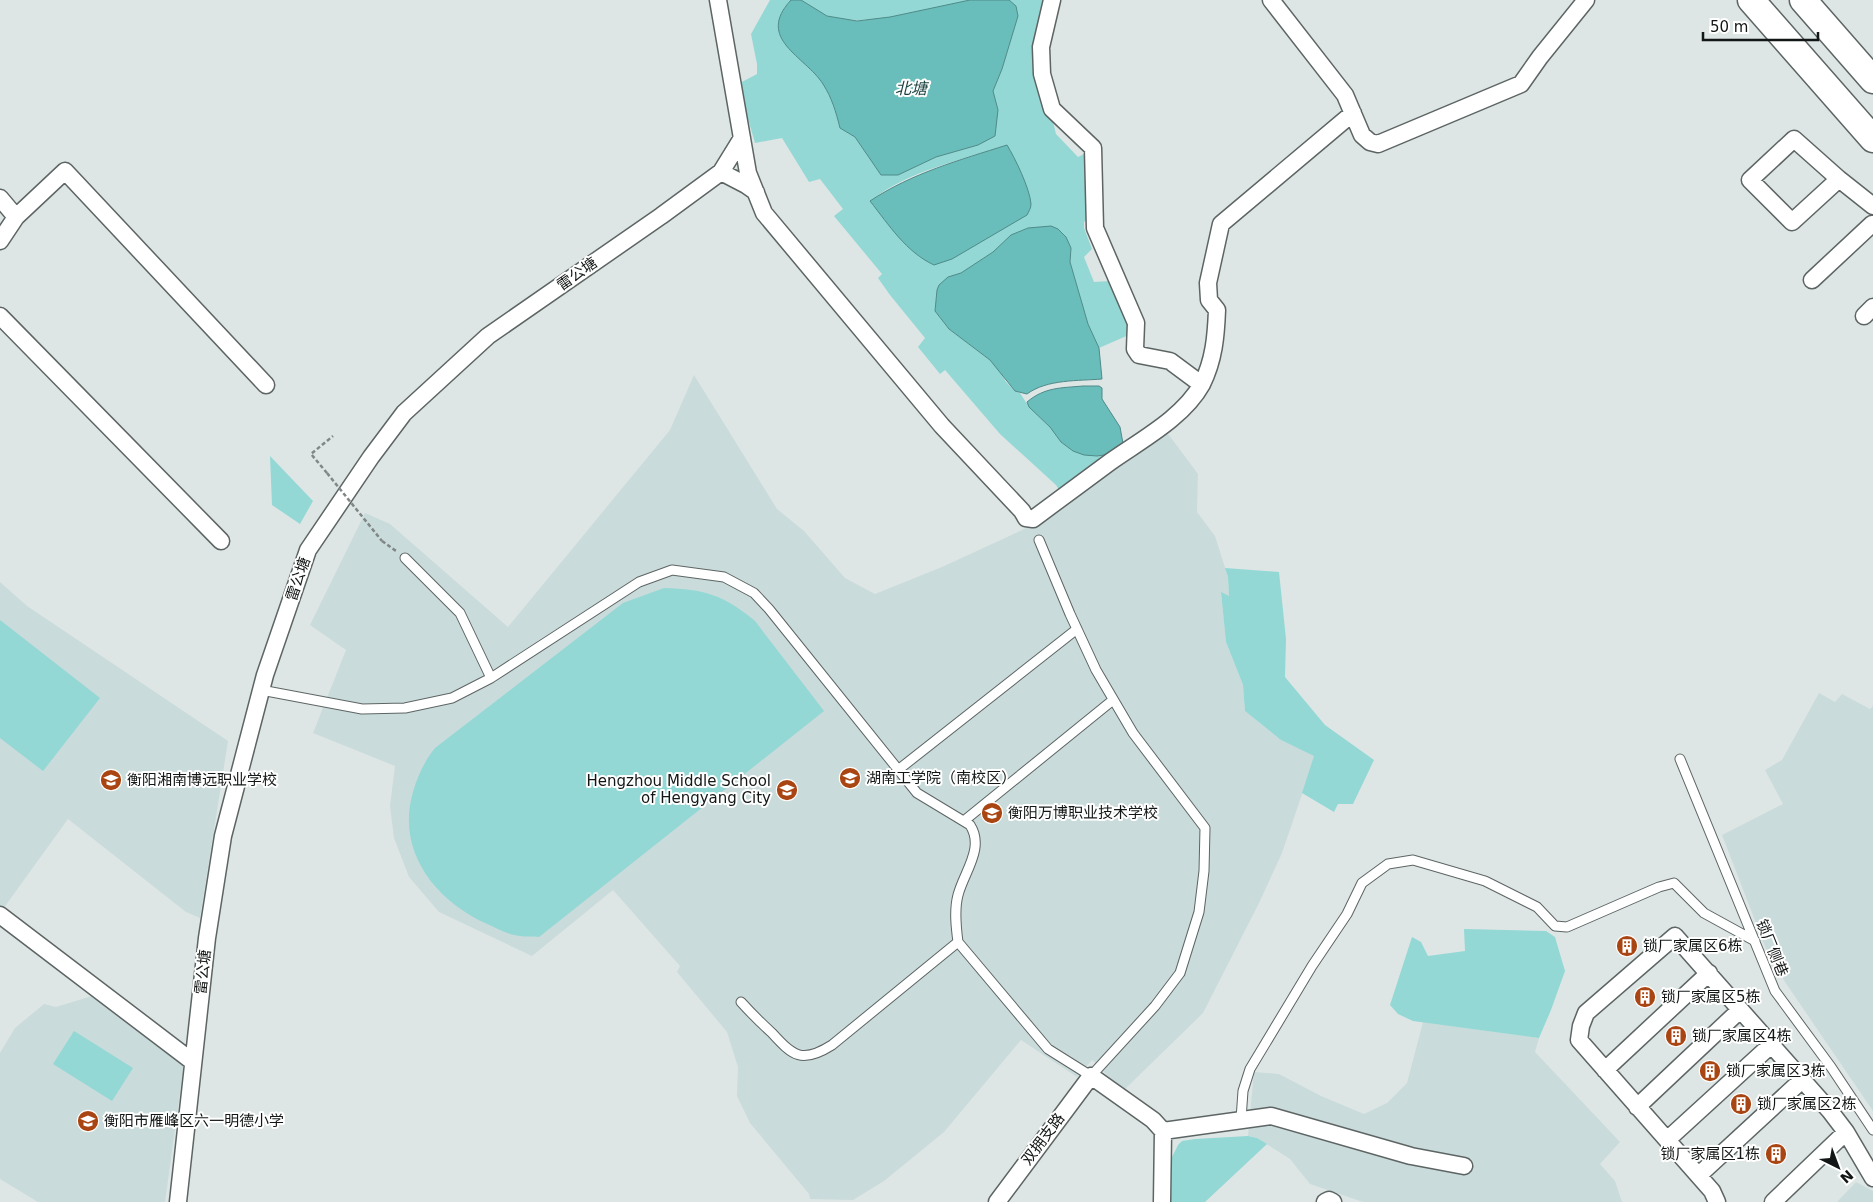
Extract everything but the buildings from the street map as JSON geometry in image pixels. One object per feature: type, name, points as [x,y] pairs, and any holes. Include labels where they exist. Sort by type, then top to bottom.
[{"type":"main road","points":[[1751,0],[1873,139]]},
{"type":"main road","points":[[1803,0],[1873,80]]},
{"type":"street","points":[[718,0],[748,173],[764,213],[942,426],[1022,511],[1026,518],[1033,519],[1111,461],[1164,425],[1182,409],[1201,384],[1215,346],[1217,310],[1209,300],[1208,283],[1220,224],[1353,113]]},
{"type":"street","points":[[1052,0],[1042,47],[1042,74],[1052,109],[1093,148],[1095,228],[1136,323],[1135,348],[1139,355],[1170,361],[1201,384]]},
{"type":"street","points":[[1271,0],[1345,95],[1362,135],[1370,142],[1378,144],[1521,84],[1586,0]]},
{"type":"street","name":"雷公塘","points":[[178,1202],[207,938],[223,836],[261,690],[308,550],[371,457],[404,413],[488,336],[721,172],[742,138]]},
{"type":"street","points":[[1812,280],[1872,225],[1865,211],[1871,204],[1839,179],[1794,139],[1750,180],[1792,222],[1839,179]]},
{"type":"street","points":[[0,241],[16,217],[65,171],[266,385]]},
{"type":"street","points":[[721,172],[756,192]]},
{"type":"street","points":[[0,198],[16,217]]},
{"type":"street","points":[[0,316],[221,540]]},
{"type":"street","points":[[0,915],[193,1062]]},
{"type":"street","points":[[1716,1202],[1712,1190],[1579,1040],[1581,1026],[1586,1013],[1675,936],[1830,1111],[1846,1132],[1873,1178]]},
{"type":"street","points":[[1605,1070],[1709,973]]},
{"type":"street","points":[[1637,1107],[1740,1010]]},
{"type":"street","points":[[1668,1140],[1771,1045]]},
{"type":"street","points":[[1091,1076],[1153,1120],[1163,1131],[1162,1202]]},
{"type":"street","name":"双拥支路","points":[[997,1202],[1091,1076]]},
{"type":"street","points":[[1699,1176],[1802,1080]]},
{"type":"street","points":[[1163,1131],[1271,1116],[1412,1156],[1464,1166]]},
{"type":"street","points":[[1773,1202],[1846,1132]]},
{"type":"street","points":[[1325,1202],[1330,1200],[1333,1202]]},
{"type":"lane","points":[[261,690],[362,709],[405,708],[452,698],[491,678],[639,582],[672,570],[724,577],[754,593],[917,793],[965,820],[970,825],[974,831],[976,842],[973,859],[957,896],[956,922],[958,942],[1048,1048],[1091,1076],[1155,1006],[1180,972],[1199,912],[1204,871],[1204,828],[1133,734],[1113,700],[1096,670],[1077,629],[1039,540]]},
{"type":"lane","points":[[405,558],[460,613],[491,678]]},
{"type":"lane","points":[[898,770],[1077,629]]},
{"type":"lane","points":[[965,820],[1113,700]]},
{"type":"lane","name":"锁厂侧巷","points":[[1680,758],[1775,990],[1831,1067],[1873,1130]]},
{"type":"lane","points":[[1241,1119],[1243,1091],[1250,1069],[1312,966],[1347,914],[1362,883],[1388,864],[1413,860],[1484,881],[1536,907],[1555,926],[1567,927],[1659,886],[1674,884],[1704,913],[1754,941]]},
{"type":"lane","points":[[741,1002],[789,1052],[805,1056],[819,1053],[832,1045],[958,942]]},
{"type":"path","points":[[333,436],[312,454],[382,541],[405,558]]},
{"type":"shaded area","points":[[770,0],[791,0],[784,8],[782,39],[823,83],[831,99],[840,128],[855,137],[881,175],[898,175],[936,157],[978,145],[998,110],[993,91],[1002,69],[1018,16],[1016,6],[1009,0],[1047,0],[1049,106],[1056,134],[1078,157],[1086,153],[1087,220],[1084,222],[1084,228],[1092,249],[1084,257],[1094,282],[1109,281],[1131,334],[1099,348],[1088,324],[1070,262],[1071,248],[1028,228],[1011,235],[993,252],[961,273],[948,278],[937,290],[935,311],[949,329],[998,368],[1006,382],[1015,391],[1020,393],[1029,407],[1050,427],[1061,442],[1073,451],[1097,456],[1118,453],[1061,493],[1056,485],[1000,434],[945,370],[940,374],[918,347],[925,338],[878,278],[882,274],[834,216],[843,209],[820,179],[809,182],[782,138],[755,143],[738,84],[757,74],[751,34]],"holes":[[[1007,145],[1030,197],[871,201],[885,191],[918,174]]]},
{"type":"shaded area","points":[[801,0],[970,0],[898,16],[860,20],[825,15]]},
{"type":"shaded area","name":"湖南工学院（南校区）","points":[[694,375],[777,509],[804,531],[845,578],[875,594],[942,567],[1033,525],[1163,431],[1169,435],[1198,474],[1197,512],[1215,536],[1228,577],[1229,596],[1221,593],[1226,642],[1243,685],[1245,711],[1281,740],[1315,756],[1282,853],[1259,903],[1203,1013],[1123,1091],[1092,1060],[1077,1077],[1021,1040],[944,1132],[884,1181],[853,1200],[810,1199],[809,1194],[750,1123],[737,1096],[738,1067],[727,1032],[677,972],[680,966],[613,890],[532,956],[439,912],[409,877],[394,838],[390,806],[395,766],[313,733],[346,650],[310,625],[365,513],[390,524],[508,627],[670,430]]},
{"type":"shaded area","points":[[270,456],[313,501],[300,524],[272,505]]},
{"type":"shaded area","points":[[1225,568],[1279,572],[1286,639],[1285,677],[1325,725],[1374,760],[1353,804],[1338,804],[1334,812],[1302,793],[1314,756],[1281,740],[1245,711],[1243,685],[1226,642],[1221,592],[1229,596],[1228,577]]},
{"type":"shaded area","name":"衡阳湘南博远职业学校","points":[[0,582],[27,606],[228,741],[200,918],[186,912],[68,819],[3,909],[0,907]]},
{"type":"shaded area","points":[[664,588],[691,590],[713,595],[744,612],[755,621],[824,711],[539,937],[507,933],[467,913],[450,901],[435,886],[415,853],[410,834],[409,813],[413,792],[419,774],[428,758],[435,748],[623,603]]},
{"type":"shaded area","points":[[0,620],[100,698],[43,771],[0,738]]},
{"type":"shaded area","points":[[1819,693],[1835,702],[1842,694],[1870,709],[1873,706],[1873,1111],[1785,982],[1766,949],[1722,835],[1783,804],[1765,770],[1782,760]]},
{"type":"shaded area","points":[[1464,929],[1546,931],[1555,937],[1565,971],[1539,1038],[1413,1021],[1398,1014],[1390,1005],[1412,937],[1421,942],[1428,956],[1465,951]]},
{"type":"shaded area","name":"衡阳市雁峰区六一明德小学","points":[[92,996],[184,1064],[165,1202],[38,1202],[0,1179],[0,1053],[15,1028],[44,1004],[56,1007]]},
{"type":"shaded area","points":[[1423,1022],[1539,1038],[1535,1052],[1620,1142],[1600,1164],[1615,1181],[1622,1202],[1363,1202],[1310,1184],[1290,1159],[1257,1138],[1248,1136],[1254,1072],[1279,1074],[1321,1096],[1364,1114],[1387,1103],[1407,1083]]},
{"type":"shaded area","points":[[74,1031],[133,1068],[112,1101],[53,1064]]},
{"type":"shaded area","points":[[1248,1136],[1257,1138],[1267,1144],[1205,1202],[1171,1202],[1172,1157],[1182,1141]]},
{"type":"shaded area","points":[[1856,1182],[1873,1191],[1873,1202],[1837,1202]]},
{"type":"water","name":"北塘","points":[[791,0],[801,0],[827,16],[857,21],[890,17],[970,0],[1009,0],[1016,6],[1018,16],[1002,69],[993,91],[998,110],[995,136],[978,145],[936,157],[898,175],[881,175],[855,137],[840,128],[833,105],[823,84],[787,46],[781,36],[778,26],[781,14]]},
{"type":"water","points":[[1007,145],[1025,182],[1031,207],[1027,215],[952,259],[934,265],[924,260],[906,245],[870,201],[919,175]]},
{"type":"water","points":[[1051,226],[1058,229],[1066,237],[1071,248],[1070,262],[1088,324],[1099,348],[1102,379],[1053,383],[1027,394],[1015,391],[990,360],[949,329],[935,311],[937,290],[939,285],[948,277],[961,273],[993,252],[1011,235],[1028,228]]},
{"type":"water","points":[[1083,386],[1099,386],[1102,388],[1102,399],[1120,427],[1124,449],[1118,453],[1097,456],[1084,455],[1073,451],[1061,442],[1050,427],[1029,407],[1027,402],[1040,393],[1047,391]]},
{"type":"place","name":"湖南工学院（南校区）","points":[[850,778]]},
{"type":"place","name":"衡阳湘南博远职业学校","points":[[111,780]]},
{"type":"place","name":"Hengzhou Middle School of Hengyang City","points":[[787,790]]},
{"type":"place","name":"衡阳万博职业技术学校","points":[[992,813]]},
{"type":"place","name":"锁厂家属区6栋","points":[[1627,946]]},
{"type":"place","name":"锁厂家属区5栋","points":[[1645,997]]},
{"type":"place","name":"锁厂家属区4栋","points":[[1676,1036]]},
{"type":"place","name":"锁厂家属区3栋","points":[[1710,1071]]},
{"type":"place","name":"锁厂家属区2栋","points":[[1741,1104]]},
{"type":"place","name":"衡阳市雁峰区六一明德小学","points":[[88,1121]]},
{"type":"place","name":"锁厂家属区1栋","points":[[1776,1154]]}]
